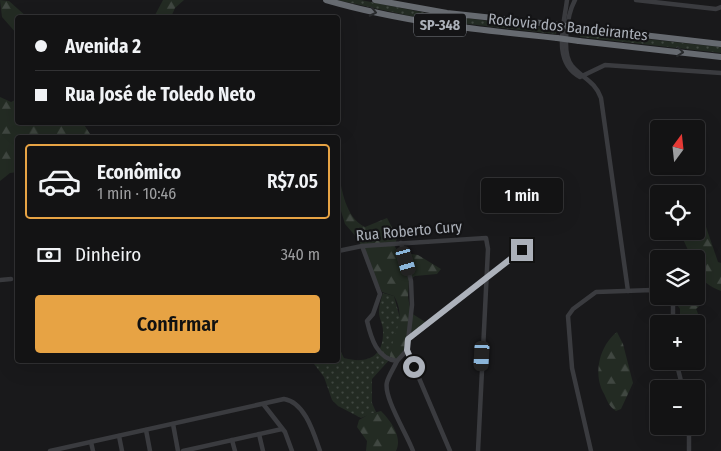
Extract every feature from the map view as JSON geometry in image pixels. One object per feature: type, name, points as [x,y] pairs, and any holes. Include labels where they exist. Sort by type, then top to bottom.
[{"type":"highway","name":"Rodovia dos Bandeirantes","points":[[326,0],[368,11],[442,25],[721,57]]},
{"type":"highway","name":"Rodovia dos Bandeirantes","points":[[375,0],[447,13],[721,44]]},
{"type":"street","points":[[567,0],[562,55],[574,73],[580,77],[605,65],[721,73]]},
{"type":"street","points":[[575,0],[571,11],[567,52],[571,65],[595,85],[601,98],[628,291]]},
{"type":"street","points":[[636,0],[661,1],[716,9],[721,7]]},
{"type":"street","points":[[695,0],[696,7]]},
{"type":"street","name":"Rua Roberto Cury","points":[[340,251],[362,246],[482,237],[486,238],[488,242],[486,280]]},
{"type":"street","points":[[401,243],[411,281],[412,305],[407,350],[450,451]]},
{"type":"street","points":[[362,246],[380,294],[373,314],[367,321],[371,339],[382,354],[390,360],[397,361]]},
{"type":"street","points":[[408,339],[522,250]]},
{"type":"street","points":[[0,280],[10,279]]},
{"type":"street","points":[[478,451],[486,280]]},
{"type":"street","points":[[591,451],[572,368],[568,316],[573,309],[596,292],[650,290]]},
{"type":"street","points":[[407,350],[397,361],[386,383],[386,396],[406,432],[413,451]]},
{"type":"street","points":[[50,451],[284,400],[294,402],[311,425],[320,451]]},
{"type":"street","points":[[264,404],[282,429],[292,451]]},
{"type":"street","points":[[172,424],[178,451]]},
{"type":"street","points":[[183,451],[206,448],[282,429]]},
{"type":"street","points":[[146,430],[150,451]]},
{"type":"street","points":[[259,434],[263,451]]},
{"type":"street","points":[[689,435],[689,451]]},
{"type":"street","points":[[119,436],[122,451]]},
{"type":"street","points":[[232,440],[235,451]]},
{"type":"street","points":[[91,442],[93,451]]},
{"type":"green space","points":[[0,0],[9,1],[25,15],[15,15],[15,32],[2,17]]},
{"type":"green space","points":[[163,0],[184,0],[175,8],[172,15],[155,15]]},
{"type":"green space","points":[[337,0],[361,0],[431,14],[557,29],[556,34],[424,19]]},
{"type":"green space","points":[[581,32],[721,47],[721,53],[580,37]]},
{"type":"green space","points":[[0,97],[11,102],[15,100],[15,125],[84,125],[91,135],[15,135],[15,172],[10,173],[0,181]]},
{"type":"green space","points":[[340,181],[349,210],[358,222],[365,227],[387,218],[397,237],[395,247],[399,252],[418,255],[441,269],[437,274],[415,276],[409,280],[408,297],[411,313],[427,323],[406,336],[403,355],[399,361],[390,357],[398,327],[398,305],[394,296],[382,292],[358,239],[345,224],[341,211]]},
{"type":"green space","points":[[705,224],[718,262],[721,263],[721,291],[705,282],[705,250],[688,250],[683,240],[705,240]]},
{"type":"green space","points":[[383,293],[394,296],[400,318],[399,329],[392,346],[391,358],[372,379],[372,403],[376,412],[361,418],[338,406],[332,400],[324,377],[313,363],[340,363],[340,350],[344,358],[352,360],[366,359],[377,353],[383,340],[383,328],[379,312]]},
{"type":"green space","points":[[677,305],[700,305],[696,309],[698,315],[680,315],[680,309]]},
{"type":"green space","points":[[617,332],[623,344],[633,383],[621,409],[616,411],[609,405],[603,392],[600,384],[599,368],[602,351],[611,337]]},
{"type":"green space","points":[[381,411],[395,430],[398,446],[396,451],[366,451],[367,441],[357,427],[359,420],[369,414]]},
{"type":"route","points":[[414,367],[407,350],[408,339],[522,250]]}]
